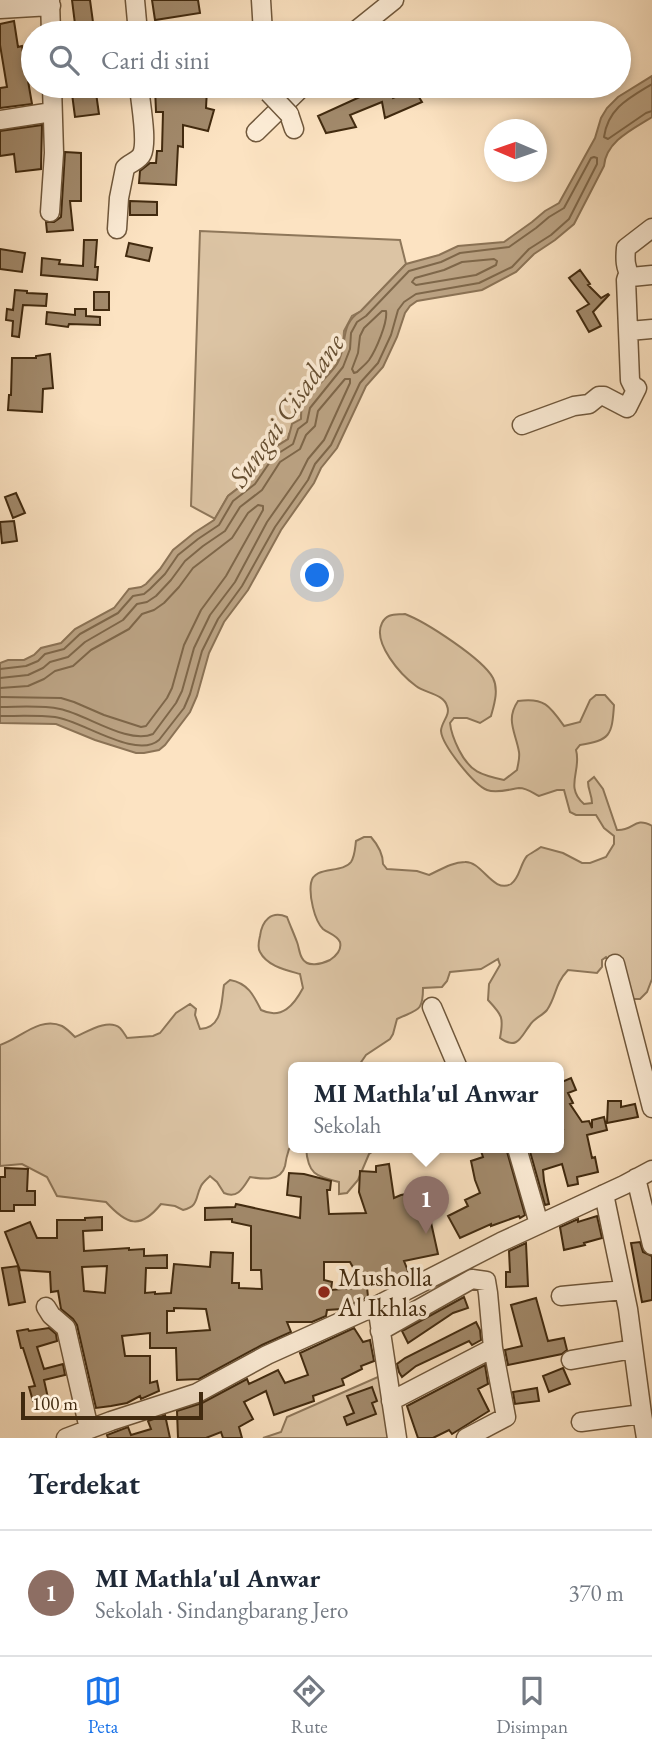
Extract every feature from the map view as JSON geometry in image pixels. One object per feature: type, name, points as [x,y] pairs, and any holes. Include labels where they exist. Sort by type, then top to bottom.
[{"type":"street","points":[[135,0],[137,21]]},
{"type":"street","points":[[261,0],[262,21]]},
{"type":"street","points":[[368,21],[394,0]]},
{"type":"street","points":[[0,9],[51,3],[51,21]]},
{"type":"street","points":[[50,212],[54,153],[52,98]]},
{"type":"street","points":[[117,229],[118,198],[126,165],[142,154],[144,134],[140,98]]},
{"type":"street","points":[[275,98],[292,121]]},
{"type":"street","points":[[256,132],[291,98]]},
{"type":"street","points":[[0,120],[52,112]]},
{"type":"street","points":[[631,277],[625,261],[626,248],[652,228]]},
{"type":"street","points":[[645,388],[633,386],[630,380],[626,280],[652,275]]},
{"type":"street","points":[[629,331],[652,329]]},
{"type":"street","points":[[522,425],[574,406],[589,404],[598,396],[604,396],[627,408],[645,388]]},
{"type":"street","points":[[615,964],[652,1108]]},
{"type":"street","points":[[432,1007],[455,1062]]},
{"type":"street","points":[[518,1153],[539,1224]]},
{"type":"street","points":[[66,1438],[197,1393],[256,1361],[378,1305],[644,1174],[652,1245]]},
{"type":"street","points":[[604,1194],[631,1324],[646,1438]]},
{"type":"street","points":[[380,1331],[472,1279],[477,1278],[487,1283],[493,1348],[506,1417],[466,1438]]},
{"type":"street","points":[[561,1296],[624,1290]]},
{"type":"street","points":[[378,1305],[397,1438]]},
{"type":"street","points":[[46,1307],[66,1328],[89,1429]]},
{"type":"street","points":[[391,1401],[493,1348]]},
{"type":"street","points":[[571,1360],[633,1349]]},
{"type":"street","points":[[582,1422],[642,1414]]},
{"type":"shaded area","points":[[200,231],[400,240],[406,264],[361,311],[352,316],[344,331],[343,347],[337,364],[302,405],[301,419],[288,439],[269,451],[250,479],[228,496],[215,519],[191,506]]},
{"type":"shaded area","points":[[405,614],[426,625],[478,661],[493,678],[496,692],[491,716],[480,723],[467,718],[454,718],[450,723],[454,740],[463,757],[472,768],[483,774],[504,780],[517,770],[519,754],[512,714],[518,701],[534,700],[546,704],[564,726],[580,722],[590,700],[596,695],[605,695],[614,705],[608,735],[598,741],[580,745],[576,750],[574,785],[578,798],[584,804],[592,803],[588,782],[594,777],[603,789],[617,830],[637,823],[652,826],[652,979],[647,992],[640,999],[632,999],[618,968],[606,957],[597,973],[568,970],[560,980],[547,1010],[518,1040],[511,1043],[500,1038],[501,1017],[488,1000],[489,984],[500,965],[498,959],[481,969],[450,972],[442,987],[423,988],[422,1002],[418,1009],[397,1019],[390,1039],[366,1055],[361,1062],[288,1062],[288,1153],[283,1171],[270,1178],[250,1177],[240,1191],[233,1195],[224,1193],[210,1176],[201,1186],[194,1204],[183,1210],[161,1204],[140,1221],[127,1220],[106,1202],[57,1196],[47,1177],[22,1164],[0,1166],[0,1045],[45,1024],[62,1026],[75,1037],[110,1024],[120,1028],[127,1038],[153,1036],[160,1033],[176,1013],[190,1004],[196,1009],[195,1015],[200,1029],[208,1028],[220,1013],[224,985],[230,980],[246,987],[261,1010],[268,1013],[281,1012],[296,1000],[303,988],[300,974],[277,967],[263,957],[258,946],[263,926],[272,916],[287,917],[304,961],[319,964],[334,957],[340,942],[323,929],[317,920],[311,883],[317,874],[347,866],[354,855],[356,841],[371,837],[380,850],[387,869],[417,871],[429,875],[465,862],[477,866],[493,881],[505,886],[514,881],[527,856],[541,847],[563,853],[582,863],[606,857],[614,844],[614,836],[604,828],[596,815],[576,815],[570,812],[564,790],[539,796],[522,788],[491,791],[474,781],[443,737],[442,725],[448,712],[445,702],[416,686],[384,649],[380,631],[384,620],[392,615]]},
{"type":"shaded area","points":[[307,1153],[370,1153],[358,1180],[347,1193],[339,1194],[339,1182],[314,1172]]},
{"type":"shaded area","points":[[387,1373],[393,1438],[263,1438],[281,1432],[287,1417]]},
{"type":"water","points":[[652,76],[652,117],[629,131],[610,149],[574,224],[534,254],[516,272],[482,290],[417,301],[405,313],[383,367],[366,386],[337,448],[281,530],[248,590],[224,622],[209,653],[190,712],[165,745],[159,750],[136,753],[56,724],[0,723],[0,663],[24,660],[41,648],[61,643],[75,629],[114,608],[129,589],[146,584],[173,550],[214,520],[228,496],[250,479],[269,451],[288,439],[292,424],[301,419],[304,403],[341,357],[346,329],[354,316],[406,264],[439,255],[458,246],[504,242],[559,203],[595,138],[607,108],[617,98],[631,98],[631,89]]},
{"type":"building","points":[[72,0],[90,0],[93,21],[75,21]]},
{"type":"building","points":[[152,0],[198,0],[200,13],[155,20]]},
{"type":"building","points":[[14,21],[18,47],[21,46],[21,98],[31,98],[32,104],[0,108],[0,88],[7,87],[0,45],[0,24]]},
{"type":"building","points":[[73,98],[97,98],[99,114],[75,117]]},
{"type":"building","points":[[155,98],[207,98],[206,108],[214,110],[208,131],[183,125],[183,147],[178,146],[176,185],[139,183],[140,171],[150,163],[156,163],[157,151],[162,151],[163,112],[156,112]]},
{"type":"building","points":[[358,98],[420,98],[422,102],[385,118],[382,102],[350,115],[356,127],[326,133],[318,116]]},
{"type":"building","points":[[42,125],[41,169],[16,172],[14,154],[0,156],[0,131]]},
{"type":"building","points":[[65,152],[81,153],[81,201],[70,201],[73,230],[47,232],[46,222],[54,222],[61,217]]},
{"type":"building","points":[[130,201],[157,202],[157,215],[130,215]]},
{"type":"building","points":[[84,240],[97,240],[97,280],[41,275],[42,258],[60,260],[59,264],[83,266]]},
{"type":"building","points":[[129,243],[152,248],[149,261],[126,256]]},
{"type":"building","points":[[0,249],[25,253],[22,272],[0,269]]},
{"type":"building","points":[[580,270],[590,284],[588,285],[601,298],[609,295],[593,312],[601,326],[589,332],[577,311],[589,304],[569,278]]},
{"type":"building","points":[[15,290],[47,294],[46,306],[23,305],[19,337],[12,336],[13,321],[6,320],[7,309],[13,310]]},
{"type":"building","points":[[94,292],[109,292],[109,310],[94,310]]},
{"type":"building","points":[[75,309],[86,309],[86,316],[100,317],[100,325],[69,324],[68,327],[46,324],[47,312],[75,315]]},
{"type":"building","points":[[50,354],[53,388],[43,389],[42,412],[8,410],[12,358],[36,358]]},
{"type":"building","points":[[16,493],[25,513],[13,518],[5,497]]},
{"type":"building","points":[[14,521],[17,541],[2,543],[0,522]]},
{"type":"building","points":[[571,1078],[576,1090],[568,1093],[573,1103],[570,1104],[582,1122],[589,1121],[592,1128],[592,1120],[604,1117],[607,1130],[587,1135],[598,1172],[577,1177],[578,1184],[568,1186],[562,1164],[543,1170],[549,1204],[545,1205],[530,1153],[564,1153],[564,1081]]},
{"type":"building","points":[[608,1101],[621,1101],[621,1107],[635,1104],[638,1117],[607,1123]]},
{"type":"building","points":[[482,1153],[507,1153],[525,1215],[491,1224],[460,1238],[448,1216],[468,1206],[465,1200],[480,1193],[471,1161],[483,1157]]},
{"type":"building","points":[[389,1164],[394,1198],[424,1191],[438,1254],[404,1261],[410,1276],[401,1281],[364,1287],[350,1262],[324,1262],[324,1280],[332,1282],[331,1290],[367,1287],[368,1297],[342,1309],[327,1310],[326,1316],[312,1322],[287,1322],[291,1332],[199,1379],[177,1380],[176,1348],[150,1348],[150,1333],[122,1336],[125,1356],[150,1356],[150,1383],[157,1381],[159,1391],[141,1399],[140,1396],[127,1403],[111,1406],[96,1408],[77,1325],[61,1309],[58,1291],[51,1292],[50,1272],[20,1270],[5,1232],[30,1222],[37,1238],[57,1238],[57,1220],[102,1217],[102,1230],[83,1231],[84,1251],[129,1248],[144,1249],[144,1256],[167,1255],[167,1268],[146,1268],[145,1293],[171,1293],[174,1264],[210,1267],[211,1252],[233,1253],[232,1283],[239,1283],[239,1288],[262,1289],[261,1270],[251,1270],[251,1226],[232,1222],[232,1219],[205,1220],[205,1208],[235,1207],[236,1204],[300,1218],[301,1197],[287,1195],[289,1173],[331,1181],[330,1190],[327,1190],[329,1214],[366,1213],[359,1192],[360,1171],[376,1172],[376,1166]],"holes":[[[107,1266],[105,1293],[84,1291],[82,1267]],[[174,1308],[206,1309],[210,1330],[167,1333],[167,1311],[174,1311]]]},
{"type":"building","points":[[5,1168],[28,1169],[27,1191],[35,1191],[35,1205],[14,1205],[14,1211],[0,1211],[0,1177],[5,1177]]},
{"type":"building","points":[[597,1216],[602,1238],[564,1250],[560,1227],[578,1219],[578,1222]]},
{"type":"building","points":[[640,1242],[643,1252],[652,1256],[652,1300],[642,1302],[631,1243]]},
{"type":"building","points":[[526,1243],[528,1286],[506,1287],[506,1272],[510,1272],[509,1251]]},
{"type":"building","points":[[18,1266],[25,1302],[9,1305],[2,1268]]},
{"type":"building","points":[[464,1297],[468,1308],[453,1313],[408,1343],[402,1331]]},
{"type":"building","points":[[536,1298],[548,1341],[564,1338],[567,1350],[562,1354],[508,1365],[505,1350],[522,1346],[511,1305]]},
{"type":"building","points":[[476,1322],[481,1340],[472,1345],[469,1341],[416,1366],[402,1377],[397,1364],[405,1358]]},
{"type":"building","points":[[49,1328],[56,1334],[57,1341],[37,1347],[44,1369],[63,1364],[65,1375],[44,1380],[48,1398],[33,1401],[29,1387],[35,1386],[17,1331]]},
{"type":"building","points":[[354,1328],[363,1342],[370,1340],[374,1361],[342,1379],[344,1385],[313,1396],[314,1401],[274,1415],[266,1391],[244,1402],[253,1419],[239,1427],[242,1438],[223,1438],[221,1432],[206,1438],[178,1438],[177,1411],[202,1403],[247,1379],[249,1384],[278,1370],[285,1383],[308,1375],[300,1353]]},
{"type":"building","points":[[485,1365],[488,1384],[478,1389],[489,1411],[452,1434],[449,1430],[433,1438],[418,1438],[407,1406]]},
{"type":"building","points":[[563,1368],[570,1384],[549,1392],[543,1376]]},
{"type":"building","points":[[372,1387],[377,1401],[372,1403],[376,1414],[347,1425],[344,1417],[354,1413],[347,1396]]},
{"type":"building","points":[[537,1388],[539,1401],[515,1404],[513,1392]]},
{"type":"building","points":[[165,1415],[170,1438],[108,1438],[107,1435],[128,1427],[131,1435],[151,1429],[148,1421]]},
{"type":"place","name":"MI Mathla'ul Anwar","points":[[426,1234]]},
{"type":"place","name":"Musholla Al Ikhlas","points":[[324,1292]]},
{"type":"water label","name":"Sungai Cisadane","points":[[286,410]]}]
